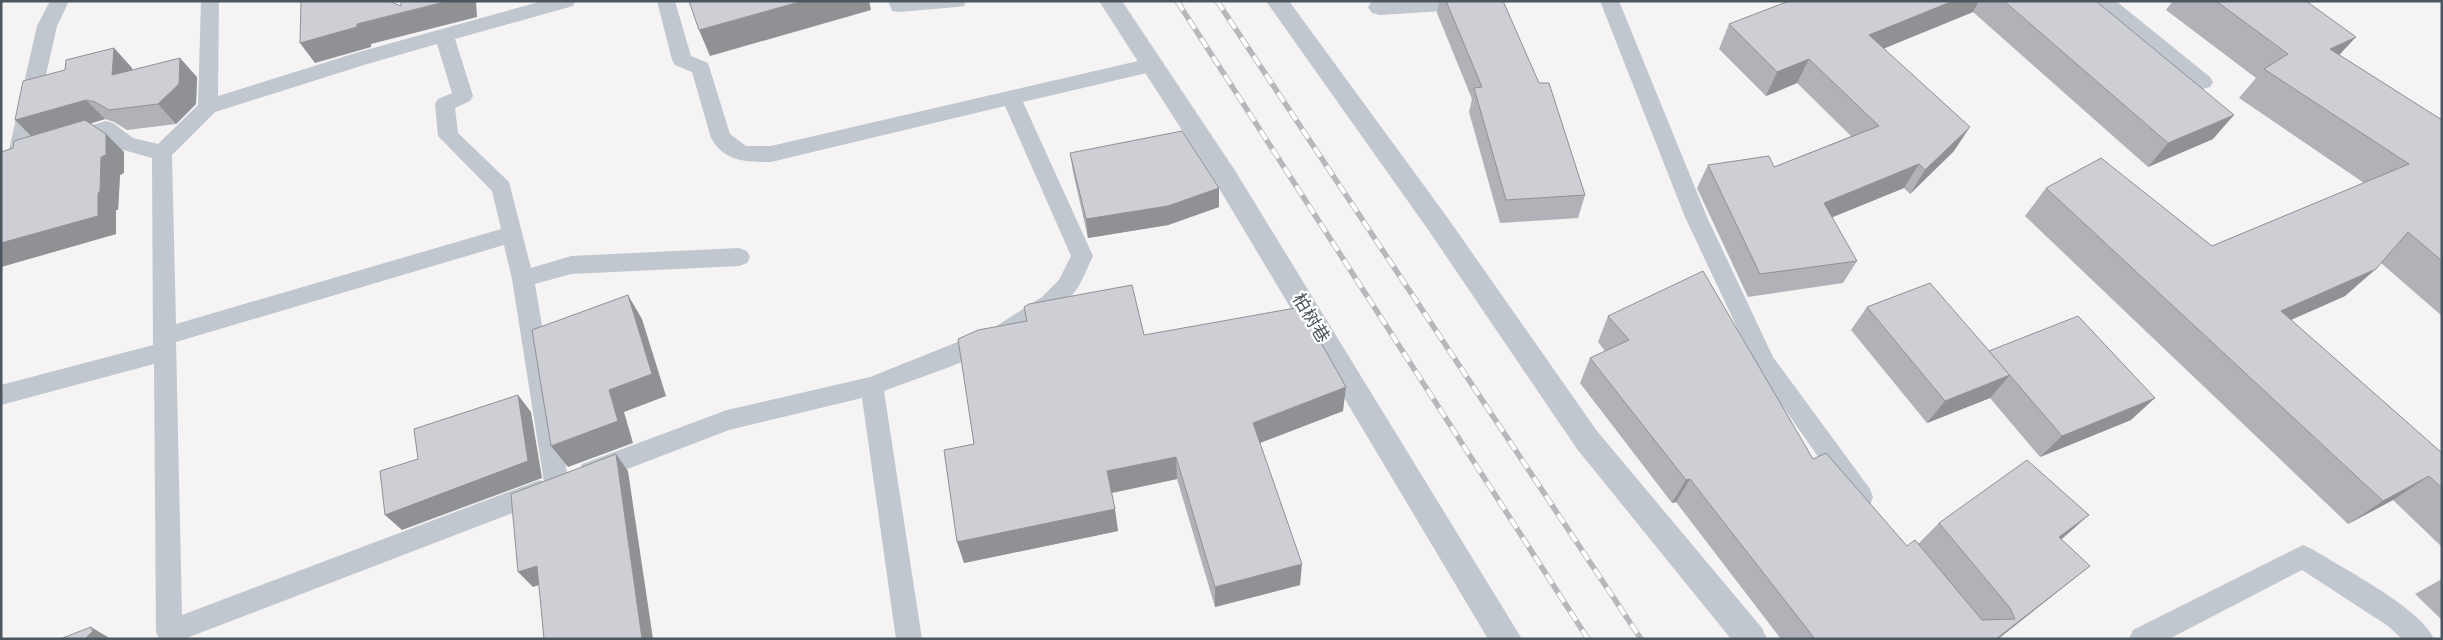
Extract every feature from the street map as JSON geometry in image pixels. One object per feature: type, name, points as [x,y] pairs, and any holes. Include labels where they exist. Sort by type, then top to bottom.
[{"type":"street","name":"柏树巷","points":[[1110,1],[1225,176],[1506,639]]},
{"type":"street","points":[[1277,1],[1438,224],[1587,440],[1751,639]]},
{"type":"street","points":[[1380,7],[1474,1]]},
{"type":"lane","points":[[10,156],[47,26],[60,1]]},
{"type":"lane","points":[[208,106],[210,1]]},
{"type":"lane","points":[[566,1],[359,59],[208,106],[162,153],[169,632],[195,630],[557,485],[727,420],[872,386],[1003,334],[1050,303],[1067,286],[1082,256],[1011,98]]},
{"type":"lane","points":[[666,1],[682,60],[701,68],[721,138],[742,154],[771,154],[1151,65]]},
{"type":"lane","points":[[897,1],[899,6],[957,1]]},
{"type":"lane","points":[[1609,1],[1696,217],[1765,364],[1871,511]]},
{"type":"lane","points":[[2103,1],[2203,82]]},
{"type":"lane","points":[[444,35],[463,96],[445,104],[448,136],[502,188],[523,279],[557,485]]},
{"type":"lane","points":[[10,156],[106,128],[127,144],[162,153]]},
{"type":"lane","points":[[1,395],[513,234]]},
{"type":"lane","points":[[523,279],[571,266],[740,257]]},
{"type":"lane","points":[[872,386],[909,639]]},
{"type":"lane","points":[[2142,639],[2303,557],[2397,616],[2421,639]]},
{"type":"building","points":[[301,1],[389,1],[401,6],[401,1],[448,1],[357,24],[357,27],[300,43]]},
{"type":"building","points":[[689,1],[803,1],[699,30]]},
{"type":"building","points":[[1446,1],[1503,1],[1539,83],[1549,83],[1585,195],[1506,200],[1474,88],[1482,87]]},
{"type":"building","points":[[1789,1],[1953,1],[1869,35],[1970,127],[1925,170],[1919,164],[1824,203],[1857,261],[1760,274],[1708,165],[1769,156],[1774,167],[1879,126],[1809,59],[1777,72],[1729,24]]},
{"type":"building","points":[[2004,1],[2096,1],[2234,115],[2168,143]]},
{"type":"building","points":[[2216,1],[2306,1],[2356,37],[2330,49],[2442,120],[2442,261],[2408,232],[2376,269],[2281,311],[2442,453],[2442,488],[2429,476],[2383,501],[2046,188],[2101,158],[2212,246],[2409,164],[2264,69],[2288,54]]},
{"type":"building","points":[[114,48],[112,75],[180,58],[179,84],[158,104],[109,110],[95,102],[86,100],[15,120],[23,81],[65,70],[66,60]]},
{"type":"building","points":[[85,120],[106,134],[106,155],[101,157],[98,216],[1,243],[1,152],[13,148],[14,141]]},
{"type":"building","points":[[1182,131],[1219,188],[1168,206],[1086,219],[1070,153]]},
{"type":"building","points":[[1703,271],[1813,459],[1826,453],[1907,546],[1915,540],[1982,620],[2015,619],[2010,608],[1939,523],[2027,460],[2089,515],[2059,537],[2090,566],[1996,639],[1815,639],[1690,479],[1686,480],[1590,358],[1629,340],[1608,316]]},
{"type":"building","points":[[1930,283],[2010,375],[1945,401],[1867,307]]},
{"type":"building","points":[[1132,285],[1144,335],[1301,307],[1346,387],[1253,423],[1302,564],[1215,587],[1176,457],[1107,471],[1115,509],[957,542],[944,450],[974,444],[958,339],[978,330],[1027,321],[1024,307],[1029,304]]},
{"type":"building","points":[[628,295],[652,374],[609,390],[618,421],[551,446],[532,330]]},
{"type":"building","points":[[2078,316],[2155,398],[2062,436],[1989,351]]},
{"type":"building","points":[[518,395],[528,461],[385,515],[380,471],[418,459],[414,429]]},
{"type":"building","points":[[616,454],[642,639],[544,639],[537,566],[518,572],[511,494]]},
{"type":"building","points":[[91,627],[93,631],[85,639],[60,639]]},
{"type":"railway","points":[[1177,1],[1588,639]]},
{"type":"railway","points":[[1217,1],[1641,639]]}]
